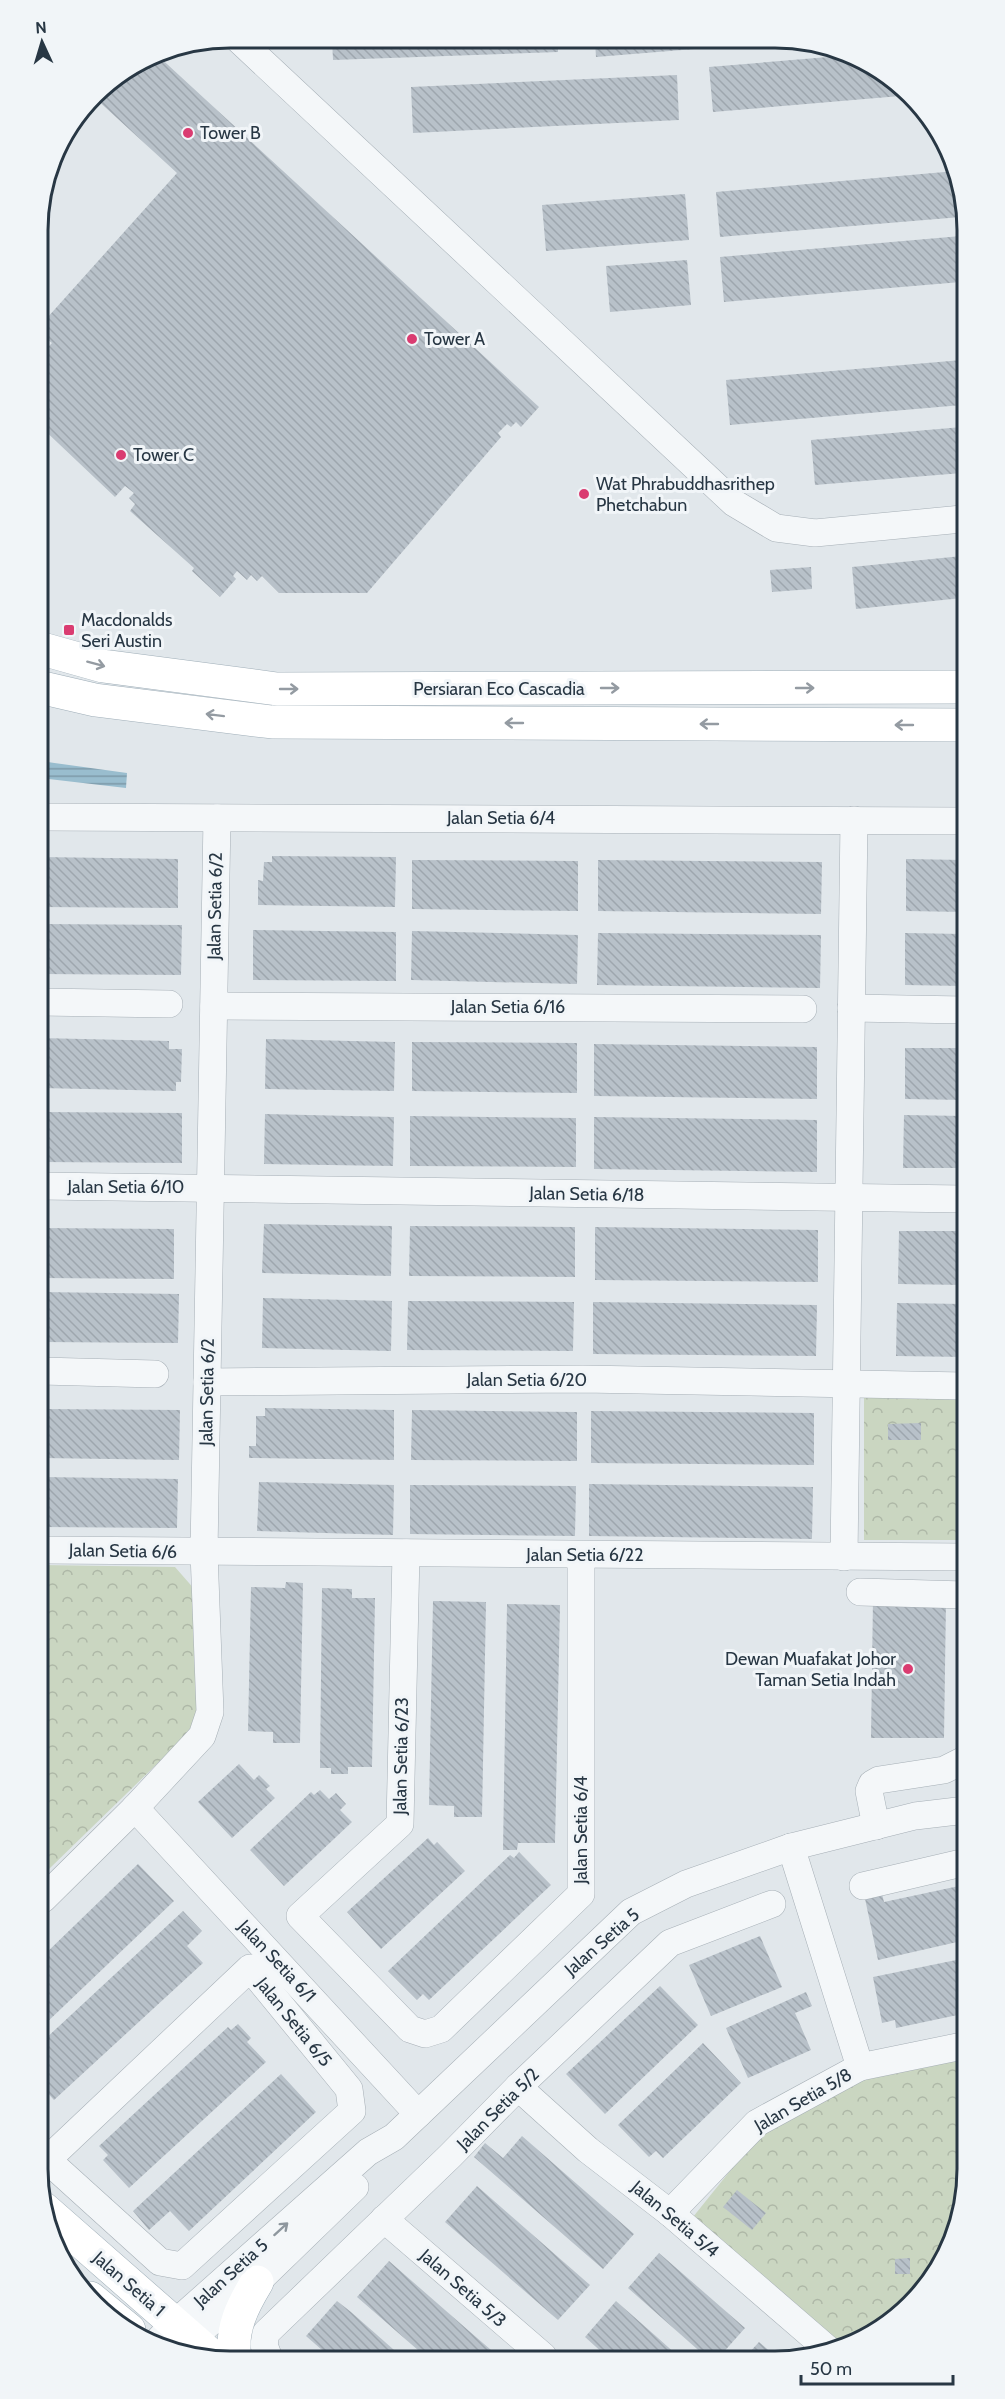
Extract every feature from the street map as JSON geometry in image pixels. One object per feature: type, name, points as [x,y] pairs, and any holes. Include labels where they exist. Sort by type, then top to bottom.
[{"type":"main road","name":"Persiaran Eco Cascadia","points":[[48,651],[103,666],[277,689],[957,687]]},
{"type":"main road","name":"Persiaran Eco Cascadia","points":[[48,689],[95,700],[272,722],[957,725]]},
{"type":"main road","name":"Jalan Setia 1","points":[[55,2220],[182,2343]]},
{"type":"main road","points":[[234,2351],[238,2320],[257,2282]]},
{"type":"street","points":[[248,48],[734,503],[753,516],[776,528],[814,533],[957,519]]},
{"type":"street","name":"Jalan Setia 6/4","points":[[48,817],[957,821]]},
{"type":"street","name":"Jalan Setia 6/2","points":[[48,1894],[135,1808],[202,1736],[210,1712],[204,1552],[217,818]]},
{"type":"street","points":[[844,1557],[854,820]]},
{"type":"street","points":[[48,1002],[170,1004]]},
{"type":"street","name":"Jalan Setia 6/16","points":[[214,1006],[803,1009]]},
{"type":"street","points":[[851,1008],[957,1010]]},
{"type":"street","name":"Jalan Setia 6/10","points":[[48,1186],[210,1187]]},
{"type":"street","name":"Jalan Setia 6/18","points":[[210,1187],[957,1199]]},
{"type":"street","points":[[48,1371],[155,1374]]},
{"type":"street","name":"Jalan Setia 6/20","points":[[207,1382],[583,1379],[957,1386]]},
{"type":"street","name":"Jalan Setia 6/6","points":[[48,1550],[204,1552]]},
{"type":"street","name":"Jalan Setia 6/22","points":[[204,1552],[957,1557]]},
{"type":"street","name":"Jalan Setia 6/23","points":[[406,1553],[400,1824],[300,1916],[410,2029],[425,2034]]},
{"type":"street","name":"Jalan Setia 6/4","points":[[425,2034],[441,2029],[581,1894],[581,1555]]},
{"type":"street","points":[[860,1592],[957,1595]]},
{"type":"street","points":[[876,1826],[870,1791],[872,1784],[879,1780],[944,1770],[957,1764]]},
{"type":"street","name":"Jalan Setia 6/1","points":[[135,1808],[418,2114]]},
{"type":"street","name":"Jalan Setia 5","points":[[182,2343],[368,2152],[394,2137],[631,1912],[686,1884],[791,1847],[915,1816],[957,1811]]},
{"type":"street","points":[[791,1847],[860,2067]]},
{"type":"street","points":[[863,1886],[957,1864]]},
{"type":"street","name":"Jalan Setia 5/2","points":[[266,2351],[264,2345],[266,2333],[518,2087],[670,1943],[772,1904]]},
{"type":"street","name":"Jalan Setia 6/5","points":[[48,2156],[250,1968],[349,2089],[352,2111],[182,2266],[160,2262],[48,2162]]},
{"type":"street","name":"Jalan Setia 5/8","points":[[670,2213],[757,2123],[860,2067],[957,2047]]},
{"type":"street","name":"Jalan Setia 5/4","points":[[518,2087],[588,2150],[670,2213],[823,2345]]},
{"type":"street","name":"Jalan Setia 5","points":[[182,2343],[257,2282],[381,2162],[394,2137]]},
{"type":"street","name":"Jalan Setia 5/3","points":[[384,2219],[537,2351]]},
{"type":"green space","points":[[957,1397],[957,1540],[864,1540],[864,1398]]},
{"type":"green space","points":[[48,1565],[175,1567],[196,1591],[197,1725],[48,1870]]},
{"type":"green space","points":[[957,2060],[957,2181],[954,2205],[943,2239],[926,2270],[912,2289],[895,2306],[866,2327],[836,2340],[693,2217],[762,2131],[863,2076]]},
{"type":"water","points":[[48,762],[127,773],[126,788],[48,779]]},
{"type":"building","points":[[332,48],[558,48],[558,52],[333,60]]},
{"type":"building","points":[[595,48],[707,48],[596,57]]},
{"type":"building","points":[[830,57],[866,72],[898,96],[713,112],[709,67]]},
{"type":"building","points":[[164,61],[539,407],[521,427],[516,422],[511,427],[507,424],[498,433],[501,437],[367,593],[279,593],[262,576],[257,581],[251,575],[247,580],[237,571],[233,576],[236,579],[220,597],[192,571],[194,568],[130,511],[135,504],[129,498],[134,493],[125,486],[115,497],[48,434],[48,347],[52,343],[48,340],[48,317],[177,173],[100,102],[139,72]]},
{"type":"building","points":[[677,75],[679,120],[413,133],[411,87]]},
{"type":"building","points":[[947,172],[956,217],[720,237],[716,192]]},
{"type":"building","points":[[685,194],[689,240],[546,251],[542,205]]},
{"type":"building","points":[[957,236],[957,282],[724,302],[720,257]]},
{"type":"building","points":[[687,260],[691,305],[610,312],[606,266]]},
{"type":"building","points":[[957,360],[957,405],[730,425],[726,380]]},
{"type":"building","points":[[957,427],[957,473],[815,485],[811,440]]},
{"type":"building","points":[[957,556],[957,599],[856,609],[852,567]]},
{"type":"building","points":[[811,567],[812,589],[772,592],[770,570]]},
{"type":"building","points":[[272,856],[396,857],[395,907],[258,905],[258,880],[263,881],[264,862],[272,862]]},
{"type":"building","points":[[48,857],[178,859],[178,908],[48,907]]},
{"type":"building","points":[[906,859],[957,860],[957,912],[906,911]]},
{"type":"building","points":[[412,860],[578,861],[578,911],[412,909]]},
{"type":"building","points":[[598,860],[822,862],[821,914],[598,911]]},
{"type":"building","points":[[48,924],[182,925],[181,975],[48,974]]},
{"type":"building","points":[[253,930],[396,932],[396,981],[253,980]]},
{"type":"building","points":[[412,931],[578,935],[577,984],[411,980]]},
{"type":"building","points":[[598,933],[821,935],[820,988],[597,985]]},
{"type":"building","points":[[905,933],[957,934],[957,986],[905,985]]},
{"type":"building","points":[[48,1038],[169,1041],[169,1049],[182,1049],[181,1082],[176,1082],[176,1091],[48,1088]]},
{"type":"building","points":[[266,1039],[395,1042],[394,1091],[265,1089]]},
{"type":"building","points":[[412,1042],[577,1043],[577,1093],[412,1091]]},
{"type":"building","points":[[594,1044],[817,1047],[817,1099],[594,1096]]},
{"type":"building","points":[[905,1048],[957,1048],[957,1100],[905,1099]]},
{"type":"building","points":[[48,1112],[182,1113],[182,1163],[48,1162]]},
{"type":"building","points":[[265,1114],[394,1117],[393,1166],[264,1164]]},
{"type":"building","points":[[904,1115],[957,1116],[957,1168],[903,1168]]},
{"type":"building","points":[[410,1116],[576,1118],[576,1167],[410,1166]]},
{"type":"building","points":[[594,1117],[817,1120],[817,1172],[594,1169]]},
{"type":"building","points":[[264,1224],[392,1226],[391,1276],[262,1273]]},
{"type":"building","points":[[410,1226],[575,1227],[575,1277],[409,1276]]},
{"type":"building","points":[[595,1227],[818,1230],[818,1282],[595,1280]]},
{"type":"building","points":[[48,1228],[174,1229],[174,1279],[48,1278]]},
{"type":"building","points":[[899,1231],[957,1231],[957,1285],[898,1284]]},
{"type":"building","points":[[48,1292],[179,1294],[178,1343],[48,1342]]},
{"type":"building","points":[[263,1298],[392,1301],[391,1351],[262,1348]]},
{"type":"building","points":[[408,1301],[574,1302],[573,1351],[407,1350]]},
{"type":"building","points":[[593,1302],[817,1305],[816,1356],[593,1354]]},
{"type":"building","points":[[897,1303],[957,1304],[957,1357],[896,1356]]},
{"type":"building","points":[[265,1408],[394,1410],[394,1460],[249,1458],[249,1446],[256,1446],[256,1416],[265,1416]]},
{"type":"building","points":[[48,1409],[180,1410],[179,1460],[48,1458]]},
{"type":"building","points":[[412,1410],[577,1412],[577,1461],[411,1460]]},
{"type":"building","points":[[591,1411],[814,1413],[814,1465],[591,1463]]},
{"type":"building","points":[[921,1423],[921,1440],[888,1440],[888,1424]]},
{"type":"building","points":[[48,1477],[178,1479],[177,1528],[48,1527]]},
{"type":"building","points":[[259,1482],[394,1485],[393,1535],[257,1531]]},
{"type":"building","points":[[589,1484],[813,1487],[812,1539],[589,1536]]},
{"type":"building","points":[[410,1485],[576,1486],[575,1536],[410,1534]]},
{"type":"building","points":[[286,1582],[303,1583],[300,1743],[273,1743],[273,1732],[248,1731],[251,1587],[285,1588]]},
{"type":"building","points":[[322,1588],[352,1589],[352,1598],[375,1598],[372,1767],[348,1767],[348,1774],[331,1774],[331,1768],[320,1768]]},
{"type":"building","name":"Dewan Muafakat Johor Taman Setia Indah","points":[[873,1599],[946,1600],[944,1738],[871,1738]]},
{"type":"building","points":[[433,1601],[486,1602],[482,1817],[454,1817],[454,1806],[429,1805]]},
{"type":"building","points":[[507,1604],[560,1605],[555,1843],[518,1843],[517,1850],[503,1850]]},
{"type":"building","points":[[239,1764],[254,1780],[259,1775],[270,1786],[266,1789],[275,1798],[232,1838],[198,1802]]},
{"type":"building","points":[[320,1790],[329,1799],[336,1793],[346,1804],[340,1810],[352,1822],[284,1886],[250,1850],[311,1792],[314,1795]]},
{"type":"building","points":[[428,1838],[434,1845],[437,1842],[465,1871],[381,1949],[347,1912]]},
{"type":"building","points":[[519,1852],[551,1885],[429,2000],[423,1994],[417,2000],[388,1971],[510,1855],[514,1858]]},
{"type":"building","points":[[138,1864],[174,1901],[48,2021],[48,1951]]},
{"type":"building","points":[[957,1886],[957,1942],[878,1960],[864,1894],[881,1890],[884,1902]]},
{"type":"building","points":[[183,1911],[202,1931],[187,1946],[203,1963],[54,2100],[48,2093],[48,2036]]},
{"type":"building","points":[[760,1936],[782,1987],[711,2016],[689,1965]]},
{"type":"building","points":[[957,1960],[957,2015],[896,2028],[895,2020],[882,2023],[873,1977]]},
{"type":"building","points":[[660,1986],[698,2025],[605,2114],[566,2074]]},
{"type":"building","points":[[806,1992],[812,2006],[795,2013],[811,2050],[748,2078],[726,2028]]},
{"type":"building","points":[[238,2024],[251,2038],[247,2042],[266,2062],[129,2188],[103,2160],[108,2155],[99,2146],[228,2027],[231,2030]]},
{"type":"building","points":[[703,2043],[741,2083],[663,2158],[656,2151],[649,2157],[618,2125]]},
{"type":"building","points":[[281,2074],[316,2112],[189,2231],[170,2211],[149,2230],[133,2211]]},
{"type":"building","points":[[522,2136],[634,2234],[603,2269],[474,2157],[485,2143],[503,2158]]},
{"type":"building","points":[[477,2186],[590,2285],[558,2320],[445,2222]]},
{"type":"building","points":[[737,2190],[766,2213],[752,2230],[723,2207]]},
{"type":"building","points":[[659,2253],[745,2328],[725,2351],[699,2351],[628,2288]]},
{"type":"building","points":[[910,2258],[910,2274],[895,2274],[895,2259]]},
{"type":"building","points":[[389,2261],[492,2351],[419,2351],[357,2297]]},
{"type":"building","points":[[337,2301],[395,2351],[323,2351],[306,2336]]},
{"type":"building","points":[[616,2301],[672,2351],[600,2351],[585,2337]]},
{"type":"building","points":[[759,2342],[769,2351],[751,2351]]},
{"type":"place","name":"Tower B","points":[[188,133]]},
{"type":"place","name":"Tower A","points":[[412,339]]},
{"type":"place","name":"Tower C","points":[[121,455]]},
{"type":"place","name":"Wat Phrabuddhasrithep Phetchabun","points":[[584,494]]},
{"type":"place","name":"Macdonalds Seri Austin","points":[[69,630]]},
{"type":"place","name":"Dewan Muafakat Johor Taman Setia Indah","points":[[908,1669]]}]
